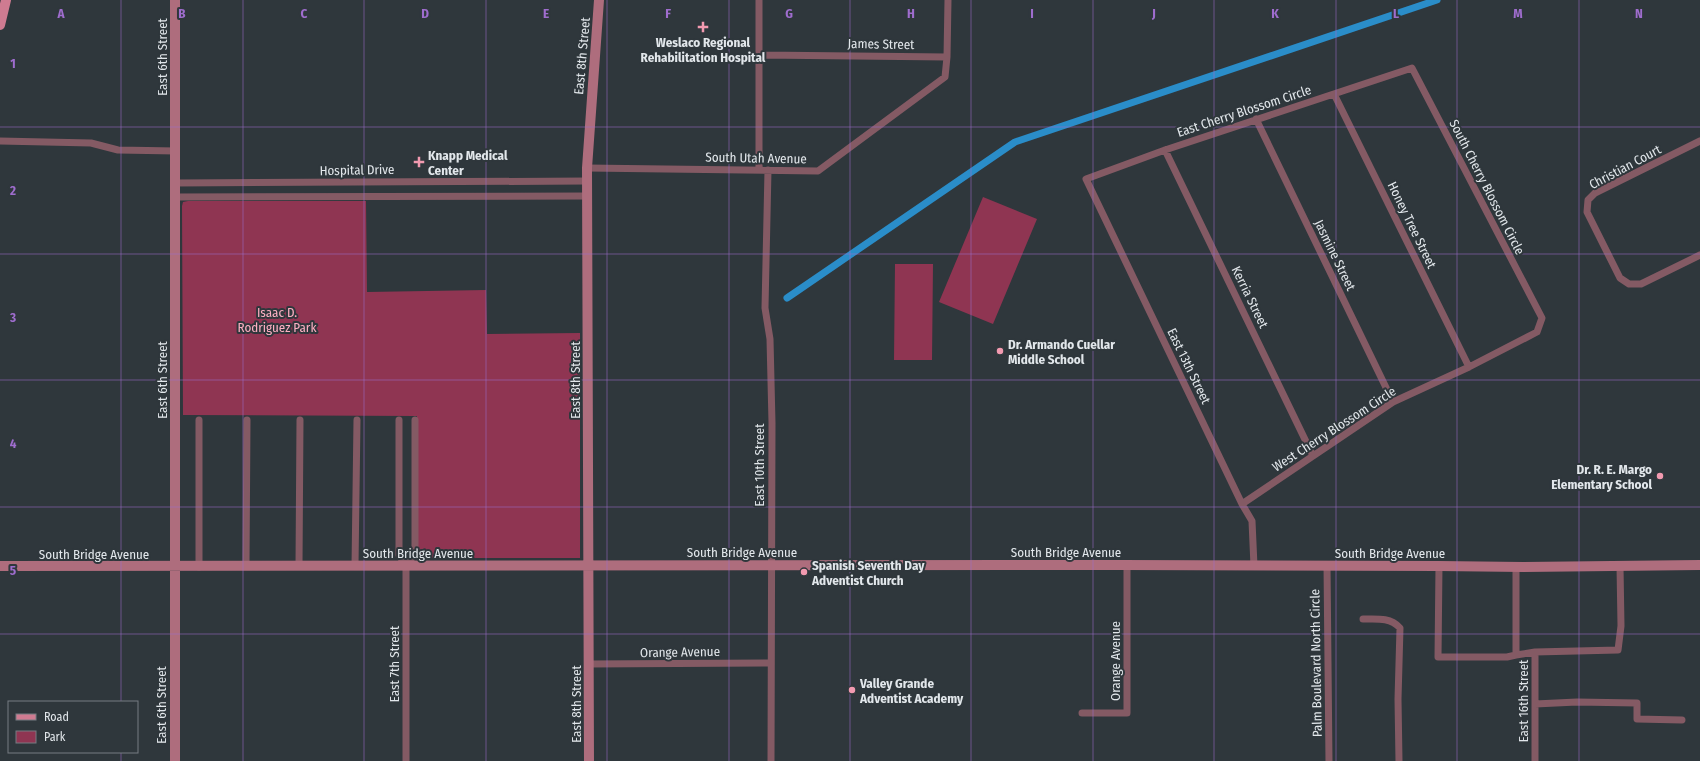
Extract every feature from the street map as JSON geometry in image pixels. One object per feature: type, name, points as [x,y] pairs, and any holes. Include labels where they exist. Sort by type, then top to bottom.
[{"type":"main road","points":[[0,25],[6,0]]},
{"type":"street","name":"East 6th Street","points":[[174,761],[176,197],[175,0]]},
{"type":"street","name":"East 8th Street","points":[[590,761],[587,168],[599,0]]},
{"type":"street","points":[[758,0],[759,170]]},
{"type":"street","points":[[947,57],[948,0]]},
{"type":"street","name":"James Street","points":[[758,55],[947,57]]},
{"type":"street","name":"South Utah Avenue","points":[[587,168],[818,171],[945,77],[947,57]]},
{"type":"street","name":"East Cherry Blossom Circle","points":[[1086,180],[1165,150],[1412,68]]},
{"type":"street","name":"South Cherry Blossom Circle","points":[[1412,68],[1542,318]]},
{"type":"street","name":"Honey Tree Street","points":[[1334,94],[1469,367]]},
{"type":"street","name":"Jasmine Street","points":[[1256,119],[1392,402]]},
{"type":"street","points":[[0,141],[91,143],[118,150],[176,150]]},
{"type":"street","name":"Christian Court","points":[[1700,141],[1595,193],[1588,200],[1587,212],[1620,278],[1629,284],[1641,284],[1700,254]]},
{"type":"street","name":"Kerria Street","points":[[1165,150],[1313,456]]},
{"type":"street","name":"East 10th Street","points":[[768,170],[765,308],[770,346],[772,423],[771,761]]},
{"type":"street","name":"East 13th Street","points":[[1086,180],[1242,504],[1252,521],[1254,566]]},
{"type":"street","name":"Hospital Drive","points":[[176,183],[587,181]]},
{"type":"street","name":"Hospital Drive","points":[[176,197],[587,196]]},
{"type":"street","name":"West Cherry Blossom Circle","points":[[1242,504],[1392,402],[1469,367],[1537,332],[1542,318]]},
{"type":"street","points":[[199,420],[199,567]]},
{"type":"street","points":[[246,566],[247,420]]},
{"type":"street","points":[[299,566],[300,420]]},
{"type":"street","points":[[355,566],[357,420]]},
{"type":"street","name":"East 7th Street","points":[[399,420],[399,555],[406,566],[406,761]]},
{"type":"street","name":"East 7th Street","points":[[406,566],[415,554],[415,420]]},
{"type":"street","name":"Orange Avenue","points":[[1082,713],[1127,713],[1127,565]]},
{"type":"street","name":"South Bridge Avenue","points":[[0,566],[1327,565],[1516,567],[1700,565]]},
{"type":"street","name":"Palm Boulevard North Circle","points":[[1327,565],[1329,761]]},
{"type":"street","points":[[1439,566],[1438,657],[1507,657],[1516,655]]},
{"type":"street","points":[[1535,652],[1618,650],[1621,626],[1620,566]]},
{"type":"street","name":"East 16th Street","points":[[1516,567],[1516,655],[1535,652],[1535,761]]},
{"type":"street","points":[[1363,619],[1385,619],[1395,622],[1400,628],[1398,699],[1399,761]]},
{"type":"street","name":"Orange Avenue","points":[[589,664],[771,663]]},
{"type":"street","points":[[1535,704],[1577,702],[1637,703],[1637,720],[1682,720]]},
{"type":"green space","points":[[983,197],[1037,219],[993,324],[939,302]]},
{"type":"green space","name":"Isaac D. Rodriguez Park","points":[[366,201],[367,292],[486,290],[487,334],[580,333],[580,558],[418,558],[417,416],[183,415],[182,206],[183,202]]},
{"type":"green space","points":[[895,264],[933,264],[932,360],[894,360]]},
{"type":"waterway","points":[[787,298],[1015,142],[1437,0]]},
{"type":"place","name":"Weslaco Regional Rehabilitation Hospital","points":[[703,27]]},
{"type":"place","name":"Knapp Medical Center","points":[[419,162]]},
{"type":"place","name":"Dr. Armando Cuellar Middle School","points":[[1000,351]]},
{"type":"place","name":"Dr. R. E. Margo Elementary School","points":[[1660,476]]},
{"type":"place","name":"Spanish Seventh Day Adventist Church","points":[[804,572]]},
{"type":"place","name":"Valley Grande Adventist Academy","points":[[852,690]]}]
